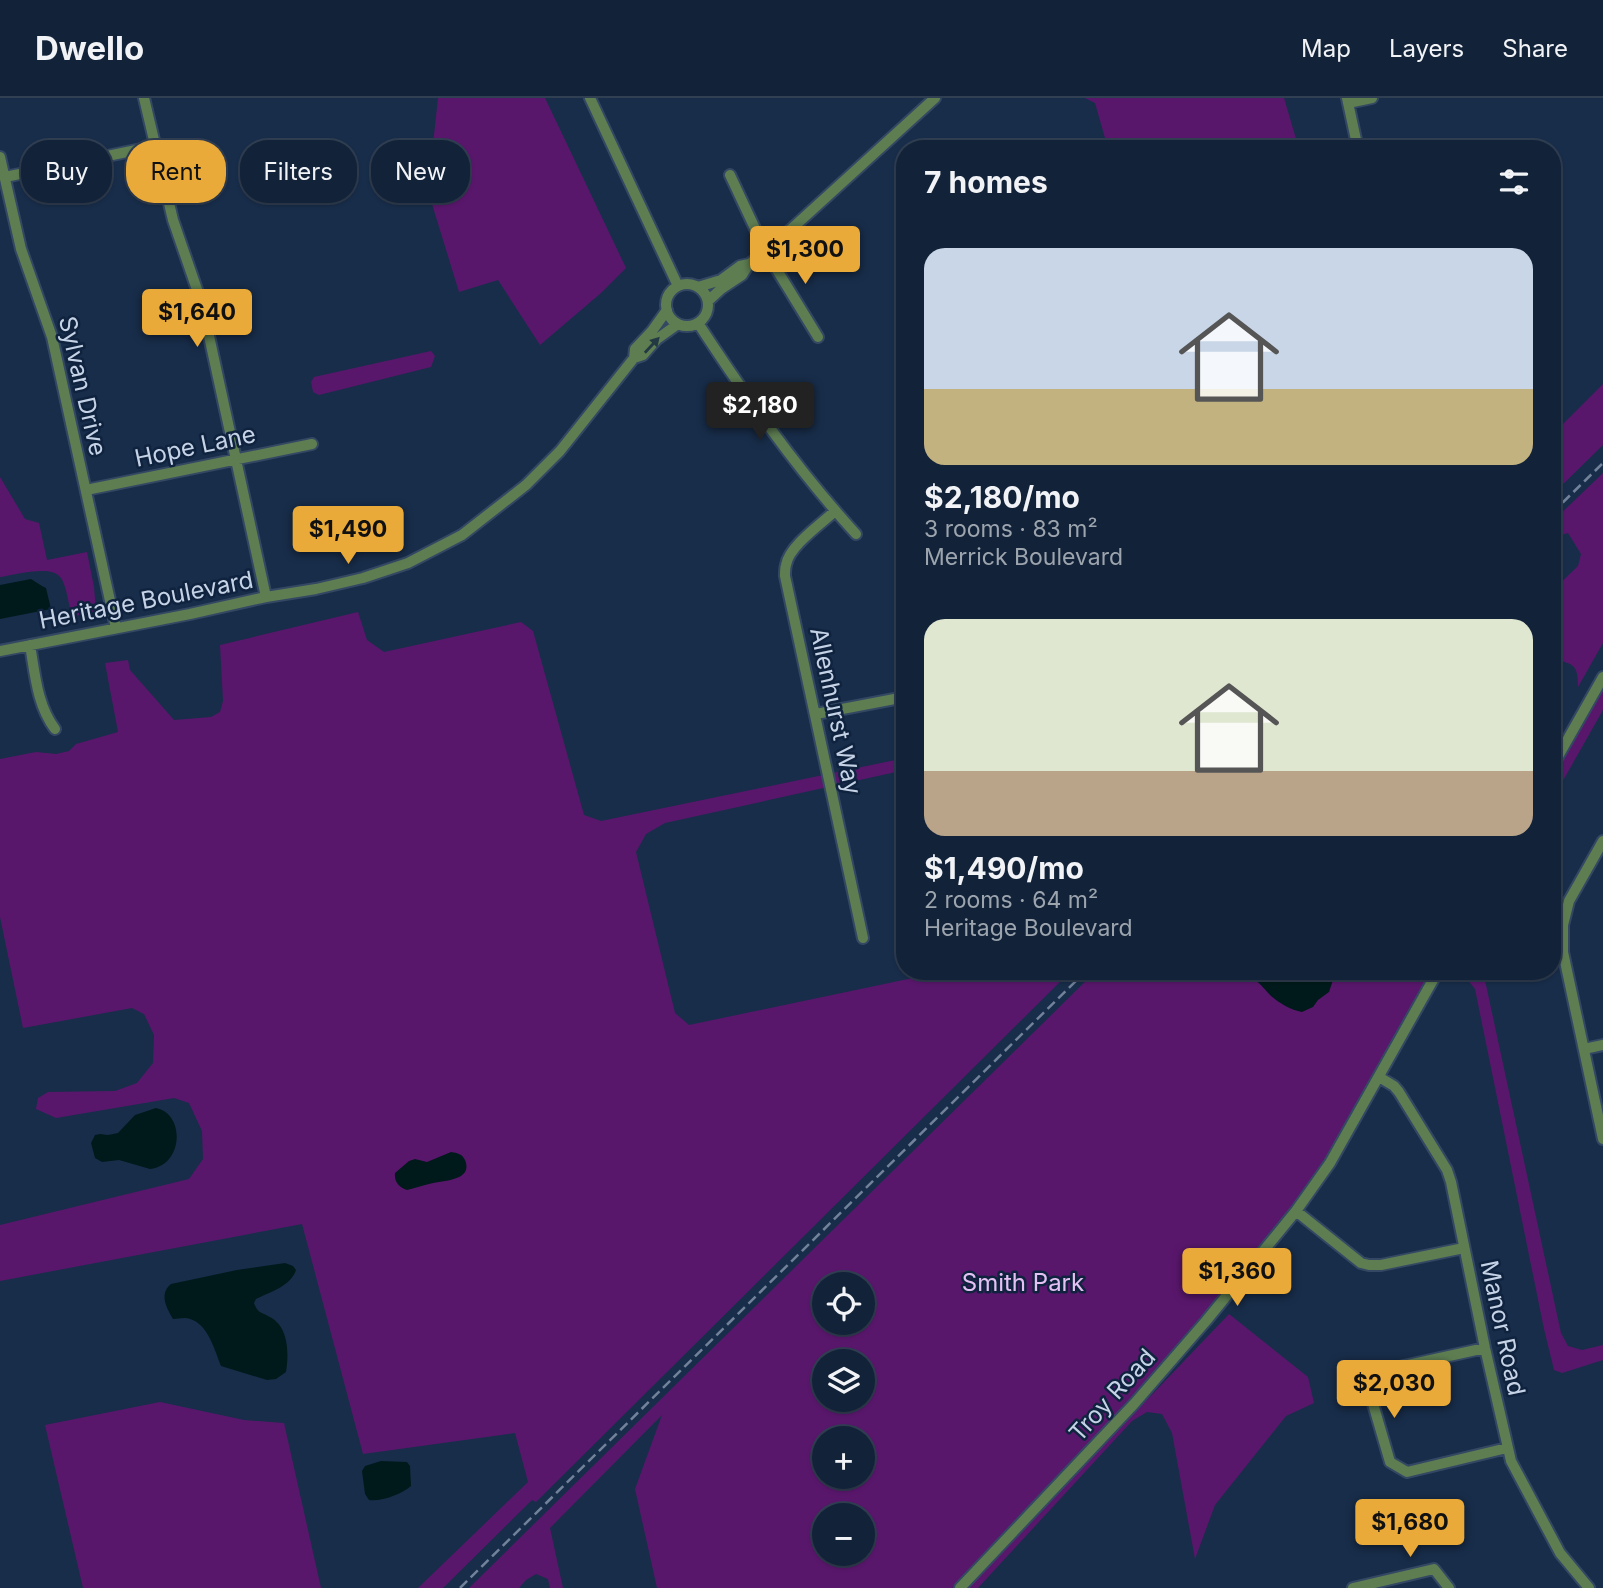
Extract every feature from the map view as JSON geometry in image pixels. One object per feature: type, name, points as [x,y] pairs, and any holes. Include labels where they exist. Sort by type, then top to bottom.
[{"type":"street","points":[[144,98],[154,140]]},
{"type":"street","points":[[590,98],[678,286]]},
{"type":"street","points":[[708,301],[742,275],[749,264],[766,252],[935,98]]},
{"type":"street","points":[[1355,140],[1347,101],[1373,98]]},
{"type":"street","points":[[5,177],[126,152]]},
{"type":"street","name":"Sylvan Drive","points":[[0,157],[21,249],[52,337],[116,628]]},
{"type":"street","points":[[730,175],[766,252],[818,337]]},
{"type":"street","points":[[169,203],[202,304],[267,597]]},
{"type":"street","points":[[698,287],[721,280],[740,266],[749,264]]},
{"type":"street","points":[[688,284],[698,287],[705,293],[708,301],[705,316],[690,326],[678,324],[667,310],[668,296],[678,286],[688,284]]},
{"type":"street","name":"Heritage Boulevard","points":[[0,651],[316,589],[363,578],[408,563],[462,535],[526,485],[561,452],[634,358],[635,349],[667,310]]},
{"type":"street","points":[[698,323],[788,454],[856,534]]},
{"type":"street","name":"Heritage Boulevard","points":[[634,358],[643,355],[667,330],[678,324]]},
{"type":"street","name":"Hope Lane","points":[[86,489],[312,444]]},
{"type":"street","name":"Allenhurst Way","points":[[835,511],[789,555],[785,576],[863,938]]},
{"type":"street","points":[[30,645],[41,704],[55,729]]},
{"type":"street","points":[[1561,752],[1603,677]]},
{"type":"street","points":[[816,714],[896,699]]},
{"type":"street","points":[[1602,845],[1569,901],[1563,925],[1563,952],[1603,1139]]},
{"type":"street","name":"Troy Road","points":[[960,1588],[1134,1404],[1297,1211],[1330,1163],[1433,980]]},
{"type":"street","points":[[1584,1049],[1603,1045]]},
{"type":"street","name":"Manor Road","points":[[1379,1077],[1399,1092],[1441,1159],[1451,1182],[1507,1448],[1516,1471],[1560,1553],[1588,1587]]},
{"type":"street","points":[[1297,1211],[1361,1263],[1369,1265],[1381,1265],[1464,1248]]},
{"type":"street","points":[[1485,1348],[1381,1371],[1369,1390],[1390,1462],[1407,1472],[1507,1448]]},
{"type":"street","points":[[1353,1588],[1434,1569],[1449,1588]]},
{"type":"green space","points":[[438,98],[545,98],[626,268],[540,345],[498,280],[459,292],[432,203],[470,203],[470,140],[433,140]]},
{"type":"green space","points":[[1085,98],[1284,98],[1296,140],[1104,140],[1095,103]]},
{"type":"green space","points":[[431,351],[435,356],[431,367],[319,395],[313,392],[311,382],[314,377]]},
{"type":"green space","points":[[1603,384],[1603,445],[1561,486],[1561,426]]},
{"type":"green space","points":[[1603,473],[1603,643],[1578,687],[1575,669],[1561,661],[1561,582],[1578,566],[1581,554],[1568,533],[1561,535],[1561,513]]},
{"type":"green space","points":[[0,477],[25,519],[39,523],[47,560],[87,552],[96,611],[72,617],[65,586],[56,574],[42,571],[0,577]]},
{"type":"green space","points":[[358,612],[367,640],[384,652],[521,622],[533,631],[584,815],[601,821],[896,760],[896,772],[665,823],[646,834],[636,852],[675,1013],[689,1025],[903,980],[1062,980],[536,1502],[532,1500],[443,1588],[418,1588],[528,1482],[515,1433],[363,1454],[302,1224],[0,1281],[0,1225],[189,1179],[203,1159],[202,1131],[189,1103],[174,1098],[56,1118],[36,1109],[38,1098],[48,1092],[115,1091],[137,1083],[153,1063],[154,1035],[144,1014],[132,1008],[23,1028],[0,917],[0,759],[36,752],[56,754],[69,751],[76,744],[118,732],[105,663],[128,660],[130,670],[174,720],[211,717],[220,712],[223,701],[220,645]]},
{"type":"green space","points":[[1603,689],[1603,710],[1561,784],[1561,763]]},
{"type":"green space","name":"Smith Park","points":[[1087,980],[1427,980],[1311,1189],[1165,1365],[952,1588],[657,1588],[635,1489],[662,1415],[550,1528],[563,1588],[550,1588],[548,1579],[536,1574],[519,1588],[469,1588]]},
{"type":"green space","points":[[1468,980],[1485,980],[1561,1333],[1568,1346],[1582,1350],[1603,1345],[1603,1360],[1562,1373],[1554,1370],[1544,1329],[1475,989]]},
{"type":"green space","points":[[1229,1314],[1308,1377],[1314,1403],[1286,1416],[1215,1505],[1195,1559],[1172,1433],[1162,1414],[1147,1412],[1132,1421],[978,1588],[967,1588]]},
{"type":"green space","points":[[160,1402],[244,1420],[284,1423],[321,1588],[83,1588],[45,1425]]},
{"type":"shaded area","points":[[31,579],[46,588],[51,609],[0,619],[0,585]]},
{"type":"shaded area","points":[[1255,980],[1333,980],[1329,992],[1313,1007],[1302,1012],[1289,1008]]},
{"type":"shaded area","points":[[156,1108],[166,1112],[172,1120],[177,1140],[169,1159],[161,1166],[150,1169],[119,1160],[102,1162],[95,1158],[91,1143],[95,1135],[118,1133],[135,1115]]},
{"type":"shaded area","points":[[451,1152],[460,1154],[465,1160],[465,1172],[460,1176],[407,1190],[396,1182],[395,1173],[409,1161],[415,1159],[427,1162]]},
{"type":"shaded area","points":[[285,1263],[296,1270],[290,1280],[256,1299],[254,1303],[259,1311],[276,1321],[284,1334],[287,1349],[286,1372],[276,1379],[267,1380],[221,1366],[202,1326],[188,1318],[173,1319],[166,1305],[165,1292],[171,1284]]},
{"type":"shaded area","points":[[381,1461],[407,1462],[410,1466],[411,1486],[391,1497],[369,1500],[365,1494],[362,1471],[365,1466]]},
{"type":"railway","points":[[1561,504],[1603,463]]},
{"type":"railway","points":[[460,1588],[1077,980]]}]
